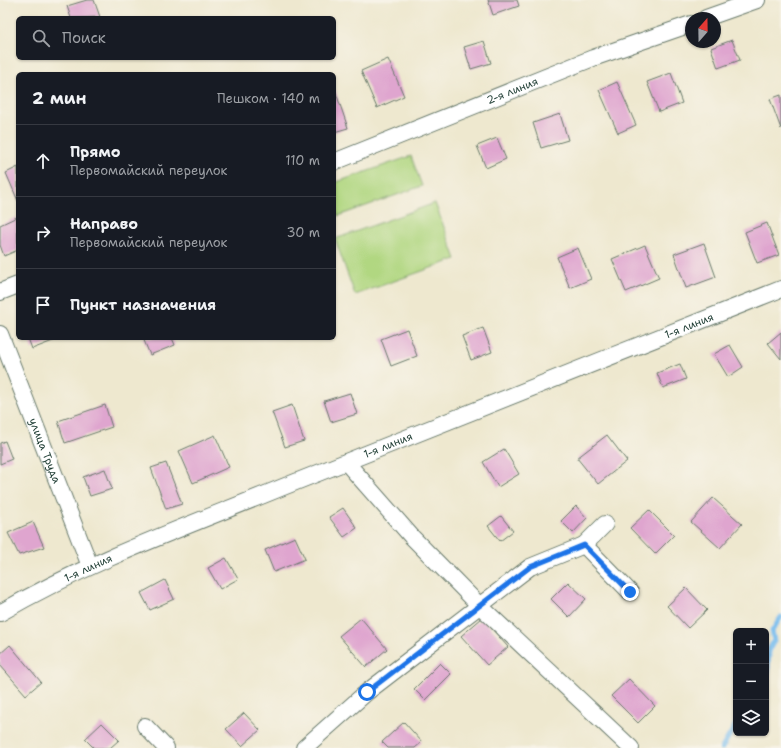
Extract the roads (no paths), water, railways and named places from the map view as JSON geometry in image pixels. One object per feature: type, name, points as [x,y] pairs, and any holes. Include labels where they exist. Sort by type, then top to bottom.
[{"type":"street","points":[[721,13],[757,0]]},
{"type":"street","name":"2-я линия","points":[[336,161],[593,58],[685,26]]},
{"type":"street","points":[[0,292],[16,286]]},
{"type":"street","name":"1-я линия","points":[[0,613],[40,590],[90,566],[346,462],[781,289]]},
{"type":"street","name":"улица Труда","points":[[0,334],[90,566]]},
{"type":"street","points":[[346,462],[412,537],[479,605],[631,748]]},
{"type":"street","points":[[304,748],[367,692],[530,567],[584,545],[605,524]]},
{"type":"street","points":[[584,545],[630,592]]},
{"type":"street","points":[[145,726],[166,748]]},
{"type":"waterway","points":[[768,664],[769,650],[774,641],[772,631],[781,617]]},
{"type":"waterway","points":[[722,748],[733,729]]}]
